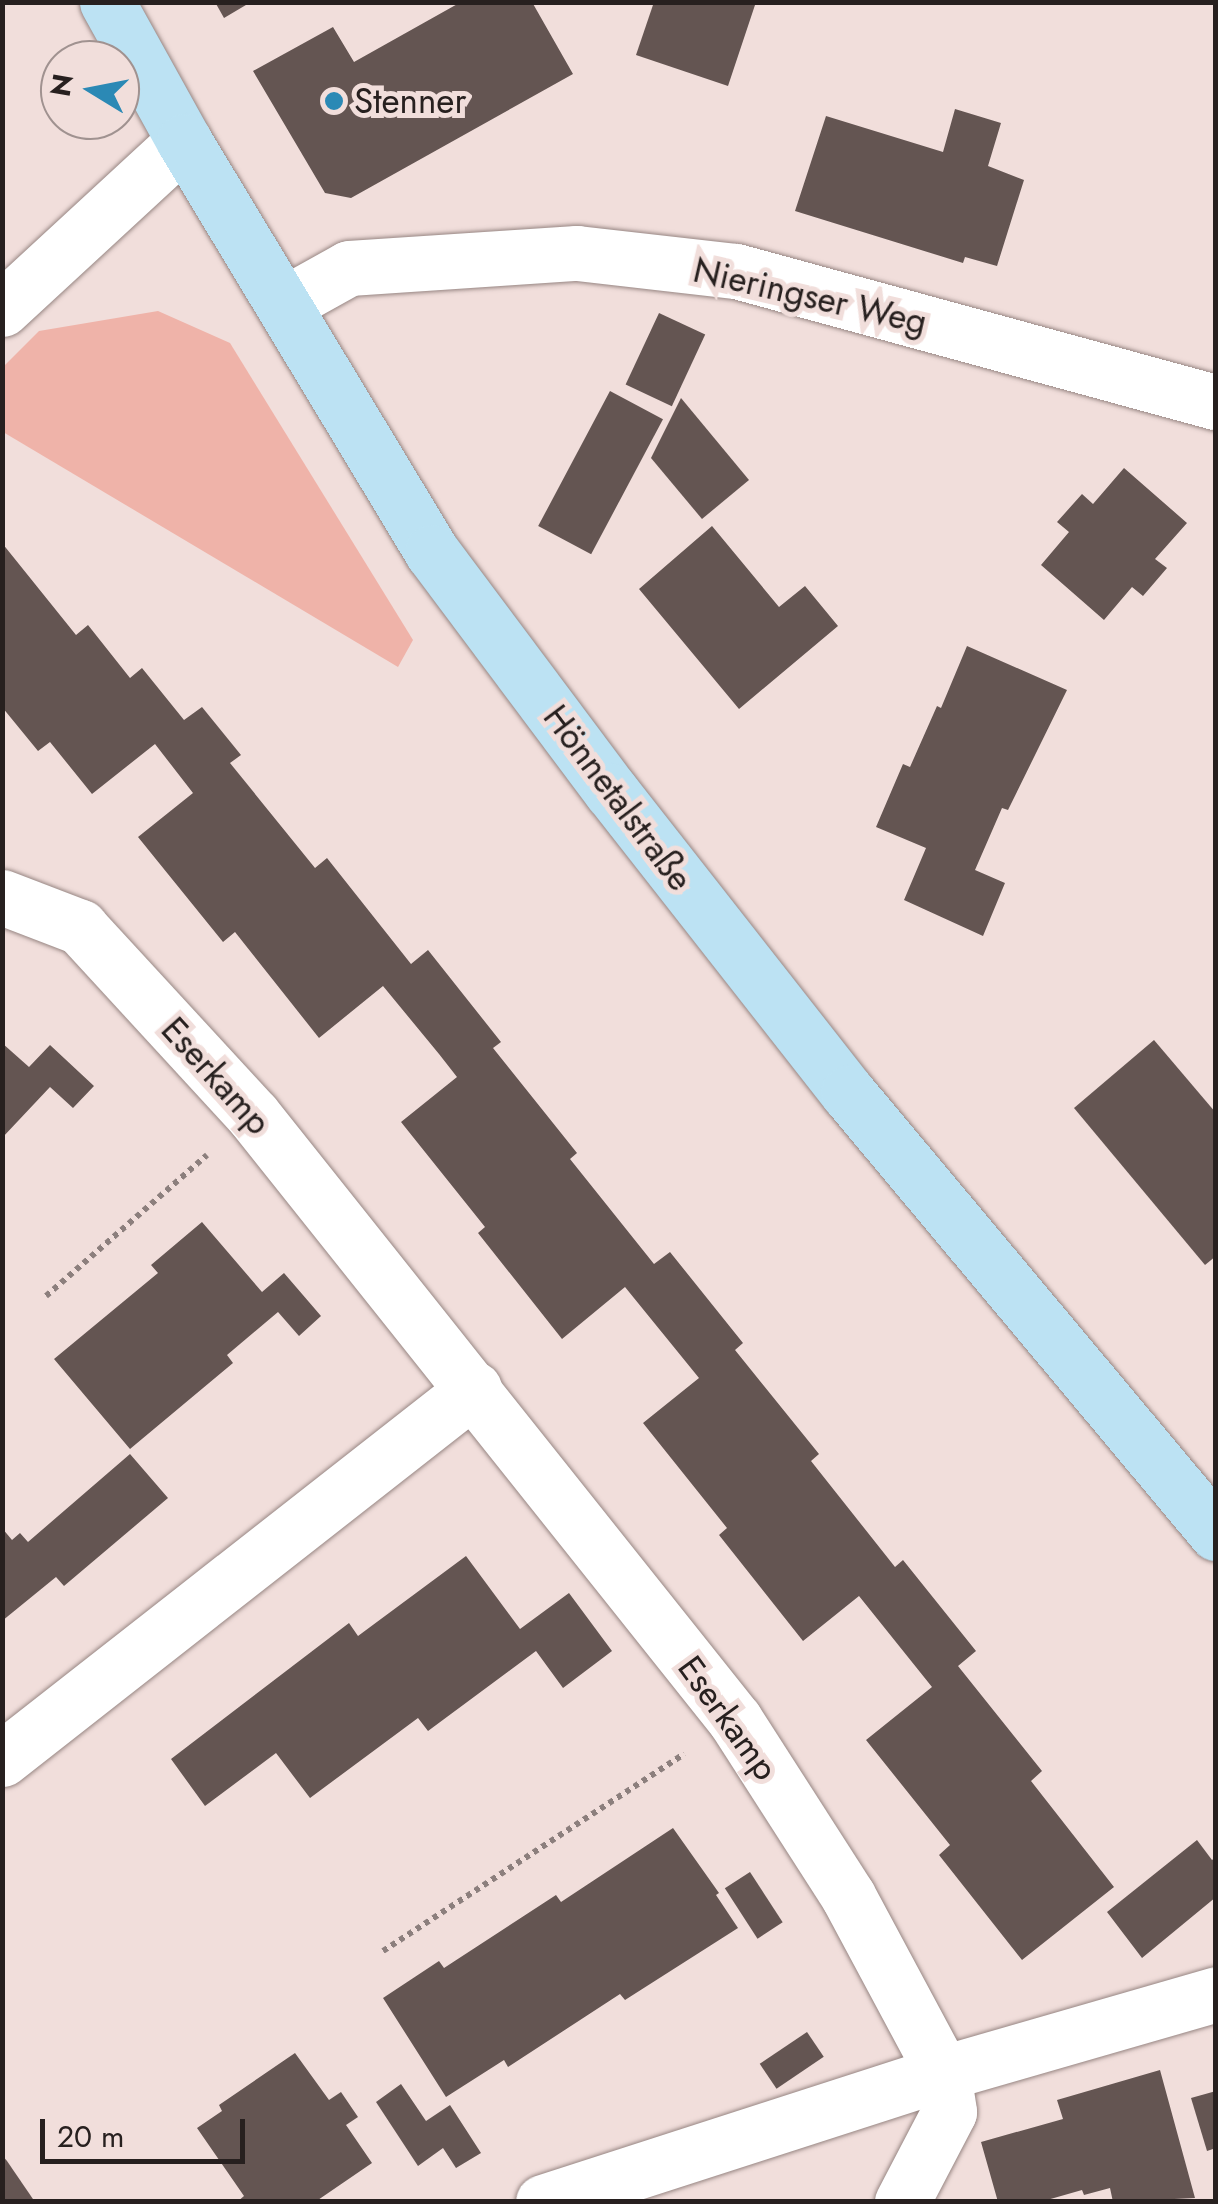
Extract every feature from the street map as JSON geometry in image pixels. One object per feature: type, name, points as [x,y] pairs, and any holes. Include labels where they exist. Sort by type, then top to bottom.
[{"type":"main road","name":"Hönnetalstraße","points":[[107,2],[184,140],[286,303],[432,552],[610,791],[848,1093],[1216,1532]]},
{"type":"street","points":[[2,309],[184,140]]},
{"type":"street","name":"Nieringser Weg","points":[[286,303],[348,268],[577,253],[736,271],[1216,402]]},
{"type":"street","name":"Eserkamp","points":[[2,897],[80,928],[253,1115],[735,1720],[848,1896],[943,2073],[949,2112],[902,2202]]},
{"type":"street","points":[[2,1759],[474,1388]]},
{"type":"street","points":[[544,2202],[943,2073],[1216,1994]]},
{"type":"path","points":[[46,1296],[253,1115]]},
{"type":"path","points":[[383,1951],[735,1720]]},
{"type":"shaded area","points":[[158,311],[230,343],[413,640],[398,667],[3,432],[3,367],[39,331]]},
{"type":"building","points":[[215,2],[251,2],[224,18]]},
{"type":"building","points":[[461,2],[532,2],[573,74],[351,198],[325,193],[253,71],[333,27],[354,62]]},
{"type":"building","points":[[654,2],[756,2],[728,86],[636,55]]},
{"type":"building","points":[[955,109],[1001,123],[988,166],[1024,180],[997,266],[965,257],[963,263],[795,211],[826,116],[943,152]]},
{"type":"building","points":[[659,313],[705,335],[672,406],[626,385]]},
{"type":"building","points":[[610,391],[663,419],[591,554],[538,526]]},
{"type":"building","points":[[681,398],[749,480],[702,519],[651,458]]},
{"type":"building","points":[[1124,468],[1187,523],[1155,559],[1167,568],[1143,596],[1132,587],[1104,620],[1041,565],[1069,532],[1057,522],[1082,494],[1093,504]]},
{"type":"building","points":[[712,526],[779,607],[805,586],[838,626],[739,709],[639,589]]},
{"type":"building","points":[[2,543],[76,635],[88,625],[130,678],[142,668],[184,720],[202,707],[241,755],[230,763],[315,868],[327,858],[411,964],[428,950],[501,1042],[493,1048],[577,1153],[570,1159],[654,1264],[670,1252],[743,1343],[735,1350],[819,1454],[811,1461],[895,1567],[903,1560],[976,1651],[958,1666],[1042,1771],[1031,1781],[1114,1887],[1022,1960],[939,1855],[950,1845],[866,1740],[932,1687],[859,1596],[803,1641],[719,1535],[727,1528],[643,1423],[699,1378],[625,1287],[562,1339],[478,1233],[485,1227],[401,1122],[457,1077],[439,1054],[383,986],[319,1038],[235,932],[223,942],[138,837],[193,793],[155,744],[92,794],[50,742],[38,751],[2,707]]},
{"type":"building","points":[[967,646],[1067,690],[1008,810],[1002,808],[975,870],[1005,883],[983,936],[904,900],[926,848],[876,827],[903,764],[910,767],[937,706],[941,708]]},
{"type":"building","points":[[1154,1040],[1216,1113],[1216,1256],[1205,1265],[1074,1108]]},
{"type":"building","points":[[2,1043],[29,1067],[50,1045],[94,1086],[73,1108],[50,1087],[2,1138]]},
{"type":"building","points":[[202,1222],[262,1292],[284,1273],[321,1316],[299,1336],[278,1312],[227,1355],[233,1363],[130,1449],[54,1359],[158,1273],[151,1265]]},
{"type":"building","points":[[130,1454],[168,1498],[64,1586],[56,1577],[2,1621],[2,1528],[12,1540],[20,1533],[28,1542]]},
{"type":"building","points":[[466,1556],[520,1629],[569,1593],[612,1651],[563,1688],[536,1651],[428,1731],[418,1718],[310,1798],[276,1753],[205,1806],[171,1759],[349,1623],[358,1636]]},
{"type":"building","points":[[673,1828],[719,1893],[716,1895],[738,1928],[625,2000],[620,1994],[508,2067],[504,2060],[446,2097],[383,1998],[439,1961],[444,1968],[556,1895],[561,1902]]},
{"type":"building","points":[[1197,1840],[1212,1860],[1216,1857],[1216,1897],[1142,1958],[1107,1912]]},
{"type":"building","points":[[750,1872],[783,1922],[758,1939],[725,1888]]},
{"type":"building","points":[[807,2032],[824,2057],[777,2089],[760,2064]]},
{"type":"building","points":[[295,2053],[329,2100],[341,2092],[358,2117],[346,2125],[372,2163],[315,2202],[237,2202],[244,2196],[197,2128],[222,2111],[219,2105]]},
{"type":"building","points":[[1160,2070],[1195,2198],[1113,2202],[1110,2188],[1084,2195],[1082,2190],[1040,2202],[998,2202],[981,2142],[1063,2119],[1057,2100]]},
{"type":"building","points":[[401,2084],[426,2121],[450,2105],[481,2153],[456,2168],[443,2148],[418,2166],[376,2102]]},
{"type":"building","points":[[1216,2091],[1216,2148],[1207,2151],[1191,2098]]},
{"type":"building","points":[[2,2155],[7,2161],[35,2202],[2,2202]]},
{"type":"place","name":"Stenner","points":[[334,101]]}]
